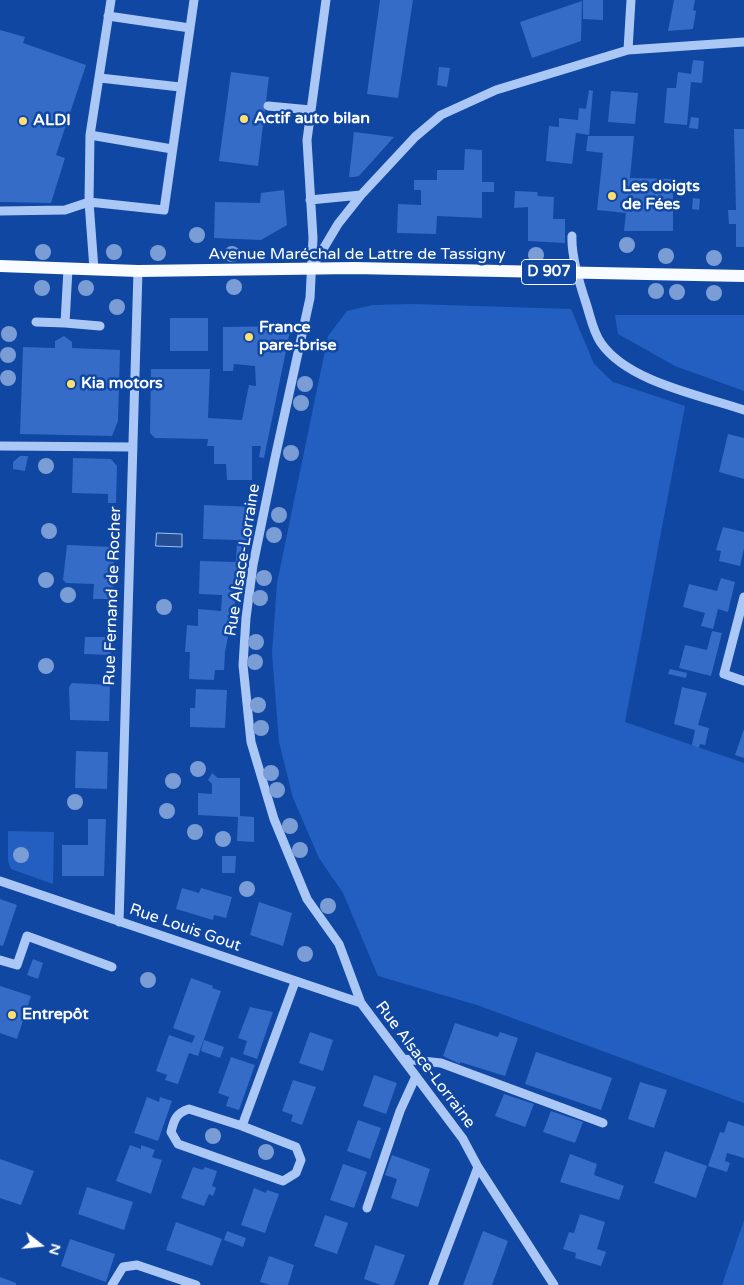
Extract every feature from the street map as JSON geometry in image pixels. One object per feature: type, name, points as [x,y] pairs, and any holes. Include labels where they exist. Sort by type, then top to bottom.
[{"type":"main road","name":"Avenue Maréchal de Lattre de Tassigny","points":[[0,266],[94,270],[311,268],[744,276]]},
{"type":"street","points":[[94,270],[89,202],[90,134],[100,78],[110,0]]},
{"type":"street","points":[[0,211],[65,210],[89,202],[164,210],[194,0]]},
{"type":"street","name":"Rue Alsace-Lorraine","points":[[326,0],[307,140],[313,238],[310,298],[254,565],[243,665],[251,742],[274,819],[307,899],[339,944],[361,1003],[463,1139],[478,1166],[554,1285]]},
{"type":"street","points":[[628,50],[632,0]]},
{"type":"street","points":[[108,16],[190,28]]},
{"type":"street","points":[[311,268],[338,224],[361,194],[414,137],[441,115],[496,90],[628,50],[744,42]]},
{"type":"street","points":[[100,78],[180,88]]},
{"type":"street","points":[[268,106],[311,110]]},
{"type":"street","points":[[90,134],[172,149]]},
{"type":"street","points":[[310,200],[361,194]]},
{"type":"street","points":[[572,236],[571,247],[584,298],[600,342],[619,363],[643,377],[744,410]]},
{"type":"street","points":[[66,324],[68,268]]},
{"type":"street","name":"Rue Fernand de Rocher","points":[[120,922],[138,270]]},
{"type":"street","points":[[36,322],[100,326]]},
{"type":"street","points":[[0,446],[133,447]]},
{"type":"street","points":[[744,597],[724,674],[744,682]]},
{"type":"street","name":"Rue Louis Gout","points":[[0,881],[361,1003]]},
{"type":"street","points":[[0,960],[17,965],[28,936],[112,967]]},
{"type":"street","points":[[242,1126],[295,982]]},
{"type":"street","points":[[403,1060],[441,1063],[603,1123]]},
{"type":"street","points":[[367,1208],[400,1111],[416,1076]]},
{"type":"street","points":[[189,1109],[242,1126],[296,1147],[301,1160],[296,1173],[283,1181],[178,1144],[171,1132],[175,1117],[181,1111],[189,1109]]},
{"type":"street","points":[[432,1285],[478,1166]]},
{"type":"street","points":[[112,1285],[122,1267],[137,1265],[196,1285]]},
{"type":"shaded area","points":[[412,304],[571,309],[594,364],[613,382],[685,406],[625,722],[744,763],[744,1103],[477,1005],[378,976],[343,893],[319,858],[293,798],[279,742],[272,653],[277,583],[328,336],[347,311],[373,305]]},
{"type":"shaded area","points":[[615,315],[744,315],[744,391],[675,366],[618,334]]},
{"type":"shaded area","points":[[157,533],[182,534],[182,547],[156,546]]},
{"type":"shaded area","points":[[8,831],[54,832],[53,884],[11,869],[8,861]]},
{"type":"shaded area","points":[[744,1220],[744,1285],[722,1285]]},
{"type":"building","points":[[380,0],[413,0],[398,98],[367,94]]},
{"type":"building","points":[[583,0],[603,0],[603,20],[583,19]]},
{"type":"building","points":[[674,0],[695,0],[693,10],[696,11],[693,29],[668,31]]},
{"type":"building","points":[[582,1],[581,41],[532,58],[520,22]]},
{"type":"building","points":[[0,30],[25,37],[23,43],[86,65],[56,155],[65,158],[51,203],[0,202]]},
{"type":"building","points":[[693,60],[704,61],[702,83],[691,82],[687,125],[664,123],[667,88],[676,88],[678,72],[691,74]]},
{"type":"building","points":[[439,67],[450,68],[447,87],[437,85]]},
{"type":"building","name":"Actif auto bilan","points":[[231,72],[269,77],[258,166],[219,161]]},
{"type":"building","points":[[589,90],[593,91],[589,135],[576,133],[572,164],[546,161],[549,126],[559,127],[559,118],[578,120],[579,108],[586,109]]},
{"type":"building","points":[[611,91],[638,93],[635,124],[608,122]]},
{"type":"building","points":[[691,117],[699,118],[698,129],[689,128]]},
{"type":"building","points":[[734,129],[744,129],[744,247],[736,247],[736,224],[729,224],[728,210],[736,210]]},
{"type":"building","points":[[354,132],[394,137],[359,176],[349,177]]},
{"type":"building","points":[[588,136],[634,136],[630,178],[673,179],[673,231],[624,231],[626,213],[597,210],[603,153],[586,151]]},
{"type":"building","points":[[465,149],[482,150],[482,182],[494,182],[494,192],[482,192],[482,218],[437,216],[436,234],[397,233],[398,204],[421,205],[421,190],[414,190],[414,180],[437,180],[437,170],[464,170]]},
{"type":"building","points":[[284,190],[287,225],[261,240],[214,238],[215,202],[260,203],[261,193]]},
{"type":"building","points":[[515,191],[537,192],[538,196],[554,197],[553,219],[565,219],[565,243],[528,241],[528,207],[514,208]]},
{"type":"building","points":[[693,198],[700,199],[699,210],[692,209]]},
{"type":"building","points":[[170,318],[208,318],[208,351],[170,351]]},
{"type":"building","points":[[291,326],[264,458],[259,457],[261,446],[252,446],[252,480],[227,480],[226,464],[214,464],[214,446],[207,446],[208,439],[155,438],[150,433],[151,369],[210,369],[208,418],[242,420],[249,385],[256,386],[255,366],[234,364],[233,371],[223,371],[223,327]]},
{"type":"building","name":"Kia motors","points":[[64,336],[72,342],[72,348],[120,350],[118,421],[112,436],[20,434],[23,347],[55,348],[55,341]]},
{"type":"building","points":[[728,434],[744,438],[744,479],[719,472]]},
{"type":"building","points":[[20,456],[28,456],[25,471],[13,469],[13,462]]},
{"type":"building","points":[[73,458],[111,459],[117,466],[116,503],[108,503],[108,494],[72,493]]},
{"type":"building","points":[[204,505],[254,507],[225,652],[224,670],[215,670],[214,680],[189,679],[190,652],[185,652],[187,625],[198,626],[198,609],[221,611],[222,595],[199,594],[200,561],[236,562],[237,540],[203,539]]},
{"type":"building","points":[[723,527],[744,532],[744,548],[740,566],[719,561],[721,551],[716,550]]},
{"type":"building","points":[[67,545],[114,547],[113,599],[93,599],[94,584],[66,583],[63,580]]},
{"type":"building","points":[[721,578],[735,582],[728,612],[718,609],[713,629],[701,626],[705,613],[683,607],[689,584],[717,591]]},
{"type":"building","points":[[712,631],[722,633],[711,676],[679,668],[685,645],[707,650]]},
{"type":"building","points":[[85,637],[112,637],[111,655],[84,654]]},
{"type":"building","points":[[670,669],[687,673],[686,678],[668,674]]},
{"type":"building","points":[[72,683],[110,685],[109,721],[70,720],[69,687]]},
{"type":"building","points":[[682,687],[707,693],[698,725],[709,728],[705,745],[700,744],[699,748],[692,745],[695,730],[674,724]]},
{"type":"building","points":[[196,689],[227,690],[225,728],[190,727],[190,708],[195,708]]},
{"type":"building","points":[[744,729],[744,758],[735,755]]},
{"type":"building","points":[[76,751],[108,752],[107,789],[75,788]]},
{"type":"building","points":[[212,773],[218,778],[240,778],[240,816],[254,817],[254,842],[237,841],[238,817],[198,815],[198,793],[212,794],[212,784],[208,780]]},
{"type":"building","points":[[88,819],[106,819],[104,876],[62,876],[62,845],[88,845]]},
{"type":"building","points":[[222,856],[236,856],[235,873],[222,873]]},
{"type":"building","points":[[182,888],[199,893],[201,888],[232,897],[226,918],[214,915],[213,920],[176,909]]},
{"type":"building","points":[[0,899],[17,905],[3,946],[0,945]]},
{"type":"building","points":[[259,902],[292,913],[283,946],[250,935]]},
{"type":"building","points":[[33,959],[43,963],[38,979],[27,975]]},
{"type":"building","points":[[191,978],[221,991],[198,1056],[189,1053],[178,1084],[165,1080],[167,1075],[156,1071],[169,1035],[192,1043],[195,1036],[173,1028]]},
{"type":"building","name":"Entrepôt","points":[[0,986],[31,996],[17,1039],[0,1033]]},
{"type":"building","points":[[250,1007],[273,1012],[257,1059],[243,1054],[247,1041],[238,1038]]},
{"type":"building","points":[[455,1023],[498,1037],[500,1032],[518,1038],[505,1076],[460,1062],[460,1064],[443,1056]]},
{"type":"building","points":[[310,1032],[333,1040],[323,1071],[299,1063]]},
{"type":"building","points":[[204,1040],[224,1047],[220,1058],[201,1051]]},
{"type":"building","points":[[536,1052],[612,1078],[601,1110],[525,1084]]},
{"type":"building","points":[[231,1057],[255,1065],[239,1110],[226,1106],[229,1097],[218,1093]]},
{"type":"building","points":[[374,1075],[397,1083],[386,1114],[363,1106]]},
{"type":"building","points":[[293,1080],[316,1087],[302,1125],[291,1121],[293,1115],[282,1111]]},
{"type":"building","points":[[640,1082],[667,1090],[654,1128],[628,1119]]},
{"type":"building","points":[[504,1094],[534,1104],[525,1127],[495,1116]]},
{"type":"building","points":[[147,1097],[159,1102],[160,1097],[172,1101],[158,1141],[134,1133]]},
{"type":"building","points":[[551,1111],[583,1122],[575,1143],[543,1132]]},
{"type":"building","points":[[358,1120],[381,1128],[370,1159],[347,1151]]},
{"type":"building","points":[[728,1121],[744,1126],[744,1158],[727,1153],[725,1161],[730,1163],[727,1172],[708,1166],[720,1132],[724,1133]]},
{"type":"building","points":[[130,1145],[141,1149],[141,1145],[155,1150],[152,1157],[162,1160],[151,1194],[116,1181]]},
{"type":"building","points":[[665,1151],[707,1166],[696,1198],[654,1183]]},
{"type":"building","points":[[570,1154],[597,1164],[594,1175],[624,1186],[619,1200],[560,1182]]},
{"type":"building","points":[[392,1155],[430,1169],[418,1207],[391,1198],[397,1179],[385,1175]]},
{"type":"building","points":[[0,1159],[34,1171],[21,1205],[0,1198]]},
{"type":"building","points":[[343,1164],[367,1172],[354,1208],[330,1200]]},
{"type":"building","points":[[193,1167],[203,1170],[205,1167],[217,1171],[212,1186],[216,1188],[213,1196],[209,1194],[204,1206],[181,1198]]},
{"type":"building","points":[[87,1187],[133,1202],[124,1230],[78,1214]]},
{"type":"building","points":[[254,1188],[266,1193],[267,1190],[279,1194],[265,1233],[241,1225]]},
{"type":"building","points":[[580,1214],[605,1222],[597,1249],[606,1252],[601,1266],[575,1258],[576,1253],[563,1249],[569,1232],[574,1233]]},
{"type":"building","points":[[325,1215],[348,1223],[337,1254],[314,1246]]},
{"type":"building","points":[[176,1222],[222,1239],[212,1266],[166,1250]]},
{"type":"building","points":[[227,1231],[246,1238],[243,1247],[224,1240]]},
{"type":"building","points":[[483,1231],[508,1241],[492,1285],[463,1285]]},
{"type":"building","points":[[70,1239],[115,1254],[106,1282],[61,1266]]},
{"type":"building","points":[[375,1245],[405,1255],[394,1285],[381,1285],[364,1279]]},
{"type":"building","points":[[269,1256],[294,1265],[288,1285],[270,1285],[260,1282]]},
{"type":"building","points":[[0,1277],[16,1283],[16,1285],[0,1285]]},
{"type":"place","name":"Actif auto bilan","points":[[244,119]]},
{"type":"place","name":"ALDI","points":[[23,121]]},
{"type":"place","name":"Les doigts de Fées","points":[[612,196]]},
{"type":"place","name":"France pare-brise","points":[[249,337]]},
{"type":"place","name":"Kia motors","points":[[71,384]]},
{"type":"place","name":"Entrepôt","points":[[12,1015]]}]
